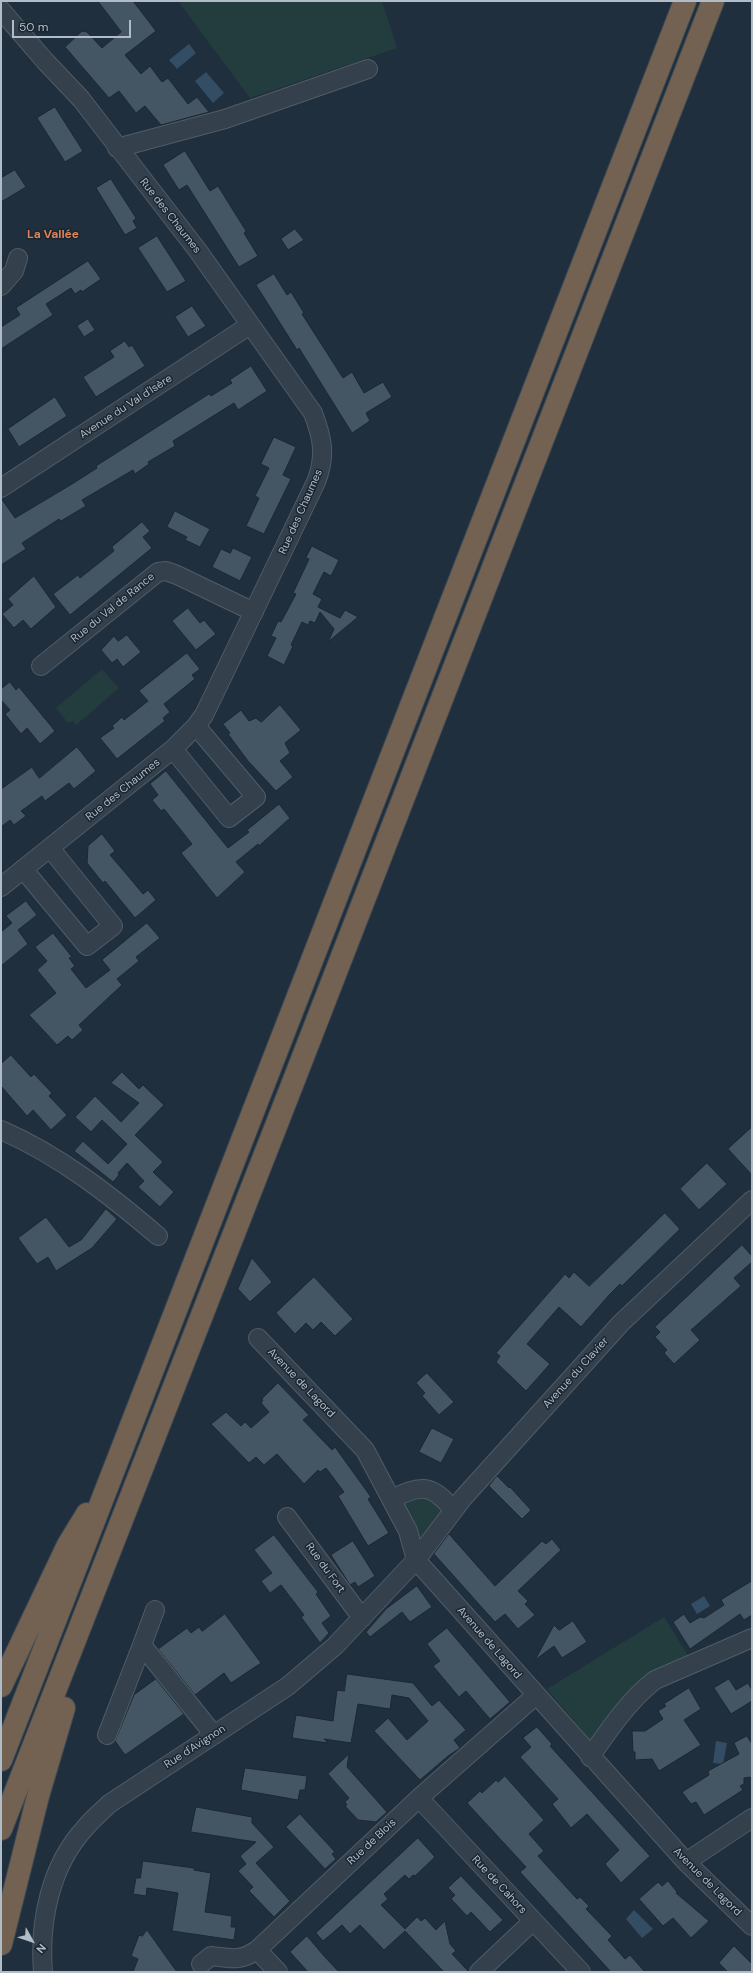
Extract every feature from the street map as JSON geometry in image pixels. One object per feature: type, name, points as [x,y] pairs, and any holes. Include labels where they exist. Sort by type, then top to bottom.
[{"type":"highway","points":[[1,1760],[119,1460],[502,469],[685,1]]},
{"type":"highway","points":[[1,1829],[80,1630],[526,477],[713,1]]},
{"type":"highway","points":[[1,1686],[68,1545],[119,1460]]},
{"type":"highway","points":[[1,1944],[40,1788],[55,1735],[73,1682],[80,1630]]},
{"type":"street","name":"Rue des Chaumes","points":[[1,887],[173,750],[196,726],[217,689],[316,482],[321,469],[323,444],[313,413],[198,251],[80,99],[45,62],[2,12]]},
{"type":"street","points":[[117,148],[225,119],[368,69]]},
{"type":"street","points":[[1,286],[14,271],[18,258]]},
{"type":"street","name":"Avenue du Val d'Isère","points":[[3,483],[250,326]]},
{"type":"street","name":"Rue du Val de Rance","points":[[41,666],[158,572],[166,571],[177,575],[254,612]]},
{"type":"street","points":[[173,750],[229,818],[256,797],[196,726]]},
{"type":"street","points":[[23,869],[87,946],[112,926],[50,848]]},
{"type":"street","points":[[1,1130],[21,1138],[77,1172],[158,1236]]},
{"type":"street","name":"Avenue du Clavier","points":[[416,1560],[453,1510],[621,1323],[752,1200]]},
{"type":"street","name":"Avenue de Lagord","points":[[258,1338],[365,1450],[408,1531],[416,1560],[535,1696],[686,1862],[752,1926]]},
{"type":"street","points":[[392,1499],[407,1491],[418,1488],[428,1489],[438,1492],[453,1510]]},
{"type":"street","name":"Rue du Fort","points":[[287,1517],[362,1618]]},
{"type":"street","name":"Rue d'Avignon","points":[[43,1972],[41,1948],[44,1915],[54,1879],[67,1852],[84,1828],[109,1804],[288,1686],[335,1646],[416,1560]]},
{"type":"street","points":[[107,1735],[155,1610]]},
{"type":"street","points":[[590,1757],[627,1708],[655,1680],[752,1638]]},
{"type":"street","points":[[142,1645],[214,1735]]},
{"type":"street","name":"Rue de Blois","points":[[201,1964],[211,1956],[238,1959],[247,1957],[257,1950],[419,1798],[535,1696]]},
{"type":"street","name":"Rue de Cahors","points":[[419,1798],[581,1972]]},
{"type":"street","points":[[686,1862],[752,1818]]},
{"type":"street","points":[[479,1972],[533,1921]]},
{"type":"street","points":[[257,1950],[278,1972]]},
{"type":"green space","points":[[178,1],[382,1],[397,48],[250,98]]},
{"type":"green space","points":[[102,669],[119,688],[76,725],[73,721],[68,723],[56,708]]},
{"type":"green space","points":[[418,1488],[453,1510],[416,1560],[392,1499]]},
{"type":"green space","points":[[664,1617],[689,1657],[592,1742],[547,1689]]},
{"type":"water","points":[[189,44],[196,53],[177,69],[169,60]]},
{"type":"water","points":[[206,72],[224,93],[213,103],[195,81]]},
{"type":"water","points":[[704,1596],[710,1606],[697,1614],[691,1604]]},
{"type":"water","points":[[716,1741],[727,1743],[723,1764],[713,1763]]},
{"type":"water","points":[[634,1910],[653,1929],[642,1938],[626,1919]]},
{"type":"building","points":[[98,1],[133,1],[156,31],[125,55],[141,74],[150,66],[162,82],[168,78],[188,104],[197,97],[209,112],[161,125],[145,106],[136,113],[119,91],[109,98],[65,47],[82,31],[87,32],[102,48],[121,32]]},
{"type":"building","points":[[55,107],[83,151],[65,162],[37,118]]},
{"type":"building","points":[[185,151],[210,191],[218,186],[246,231],[244,233],[258,256],[239,267],[187,185],[179,190],[163,165]]},
{"type":"building","points":[[15,170],[26,187],[1,202],[1,178]]},
{"type":"building","points":[[111,179],[136,218],[133,221],[137,228],[125,235],[96,188]]},
{"type":"building","points":[[295,229],[304,240],[288,250],[281,239]]},
{"type":"building","points":[[157,236],[186,281],[167,292],[138,248]]},
{"type":"building","points":[[88,261],[101,279],[82,292],[81,290],[75,294],[71,288],[46,304],[53,315],[1,349],[1,327],[20,315],[16,308]]},
{"type":"building","points":[[274,274],[287,295],[291,292],[304,313],[302,314],[343,378],[352,372],[364,393],[383,382],[392,397],[366,413],[370,421],[352,433],[299,348],[297,350],[256,285]]},
{"type":"building","points":[[192,306],[206,326],[188,337],[175,317]]},
{"type":"building","points":[[88,319],[95,330],[84,337],[77,326]]},
{"type":"building","points":[[125,341],[129,347],[132,345],[145,366],[96,397],[83,377],[114,357],[110,351]]},
{"type":"building","points":[[251,366],[267,391],[238,410],[234,403],[173,441],[175,446],[148,462],[149,464],[135,474],[133,470],[82,500],[86,506],[61,521],[59,519],[22,543],[26,549],[1,565],[1,498],[15,518],[72,484],[97,468],[96,466],[209,394],[211,396],[232,383],[230,380]]},
{"type":"building","points":[[55,397],[67,416],[19,447],[8,429]]},
{"type":"building","points":[[274,437],[296,447],[283,475],[291,479],[264,534],[246,526],[259,498],[255,496],[269,468],[261,464]]},
{"type":"building","points":[[175,511],[210,529],[200,547],[185,540],[187,537],[167,527]]},
{"type":"building","points":[[142,522],[150,531],[143,537],[152,548],[70,615],[53,594],[78,575],[80,578],[114,551],[112,547]]},
{"type":"building","points":[[312,546],[339,560],[331,576],[324,572],[313,594],[322,599],[318,607],[340,618],[345,610],[358,617],[328,642],[334,629],[320,612],[315,623],[310,621],[308,625],[302,622],[291,645],[293,646],[284,665],[267,656],[276,638],[271,636],[278,621],[281,622],[296,594],[293,593],[309,559],[306,558]]},
{"type":"building","points":[[233,548],[252,557],[240,581],[212,567],[221,549],[230,553]]},
{"type":"building","points":[[34,576],[56,607],[31,629],[23,620],[14,628],[2,614],[13,605],[8,599]]},
{"type":"building","points":[[188,608],[200,623],[204,620],[216,634],[196,650],[172,621]]},
{"type":"building","points":[[127,635],[141,652],[123,667],[117,659],[112,663],[101,650],[114,636],[118,641]]},
{"type":"building","points":[[187,653],[200,669],[192,675],[195,679],[164,704],[170,712],[163,718],[165,721],[117,759],[100,738],[114,728],[112,726],[122,717],[124,720],[148,701],[139,691]]},
{"type":"building","points":[[10,682],[16,690],[19,687],[55,731],[40,744],[27,728],[21,734],[5,714],[10,710],[1,700],[1,689]]},
{"type":"building","points":[[280,705],[301,730],[285,743],[290,753],[280,761],[293,777],[276,791],[248,761],[228,734],[230,733],[223,724],[241,710],[249,721],[256,718],[261,722]]},
{"type":"building","points":[[77,747],[96,771],[74,789],[69,783],[45,801],[42,796],[21,811],[26,816],[14,825],[10,820],[1,827],[1,789],[32,767],[39,778]]},
{"type":"building","points":[[166,771],[228,848],[249,832],[247,830],[279,804],[290,818],[259,846],[258,844],[236,862],[245,872],[217,898],[181,853],[192,844],[164,809],[161,811],[152,800],[158,795],[150,784]]},
{"type":"building","points":[[102,834],[115,851],[110,855],[143,894],[148,890],[156,900],[135,918],[105,881],[103,883],[87,863],[88,846]]},
{"type":"building","points":[[26,901],[37,915],[18,930],[28,944],[1,966],[1,932],[12,923],[6,916]]},
{"type":"building","points":[[147,923],[160,938],[136,957],[139,961],[117,979],[122,985],[79,1025],[83,1030],[72,1040],[68,1036],[57,1045],[29,1015],[56,993],[37,970],[47,961],[35,947],[53,933],[72,957],[69,958],[75,966],[71,969],[86,988],[110,970],[102,960]]},
{"type":"building","points":[[11,1055],[31,1077],[34,1074],[52,1093],[49,1096],[67,1115],[51,1130],[33,1110],[27,1116],[1,1086],[1,1064]]},
{"type":"building","points":[[122,1072],[139,1089],[143,1085],[164,1105],[135,1135],[163,1162],[153,1172],[174,1192],[160,1207],[138,1187],[144,1181],[127,1163],[118,1173],[119,1175],[113,1182],[74,1151],[83,1141],[108,1164],[127,1144],[102,1120],[91,1132],[75,1117],[95,1096],[121,1122],[139,1103],[111,1083]]},
{"type":"building","points":[[752,1127],[752,1175],[728,1149]]},
{"type":"building","points":[[707,1163],[727,1184],[699,1210],[680,1189]]},
{"type":"building","points":[[106,1209],[117,1219],[92,1248],[56,1271],[48,1257],[37,1264],[18,1238],[46,1217],[69,1247],[81,1240]]},
{"type":"building","points":[[665,1213],[680,1229],[622,1286],[620,1284],[581,1327],[559,1307],[527,1344],[550,1364],[526,1391],[496,1362],[500,1356],[496,1353],[565,1274],[569,1278],[574,1272],[589,1286]]},
{"type":"building","points":[[742,1245],[752,1256],[752,1262],[734,1278],[741,1286],[691,1330],[700,1340],[674,1364],[664,1353],[667,1350],[655,1337],[660,1332],[655,1327]]},
{"type":"building","points":[[252,1258],[272,1282],[250,1302],[238,1289]]},
{"type":"building","points":[[314,1277],[353,1319],[335,1336],[321,1322],[313,1330],[306,1323],[295,1334],[276,1313]]},
{"type":"building","points":[[427,1373],[454,1402],[439,1415],[422,1396],[425,1393],[416,1383]]},
{"type":"building","points":[[278,1383],[309,1415],[303,1420],[332,1450],[335,1447],[371,1497],[368,1499],[389,1533],[368,1546],[338,1496],[344,1492],[326,1468],[320,1472],[318,1470],[304,1484],[277,1454],[264,1465],[256,1457],[249,1463],[211,1424],[226,1412],[241,1426],[245,1422],[251,1428],[269,1412],[261,1403],[263,1400],[262,1399]]},
{"type":"building","points":[[432,1428],[454,1439],[441,1463],[419,1452]]},
{"type":"building","points":[[497,1476],[509,1488],[510,1487],[531,1510],[522,1519],[489,1486]]},
{"type":"building","points":[[449,1534],[495,1586],[542,1541],[546,1544],[552,1539],[561,1550],[518,1591],[528,1601],[525,1604],[535,1615],[518,1629],[505,1614],[495,1622],[434,1554]]},
{"type":"building","points":[[274,1535],[318,1592],[316,1594],[331,1616],[322,1623],[329,1633],[320,1643],[301,1617],[304,1615],[281,1585],[270,1593],[261,1581],[272,1573],[254,1550]]},
{"type":"building","points":[[353,1541],[375,1576],[358,1587],[355,1582],[350,1585],[331,1555]]},
{"type":"building","points":[[752,1581],[752,1615],[744,1620],[740,1614],[690,1649],[673,1622],[684,1614],[690,1623],[700,1617],[704,1618],[724,1605],[721,1600]]},
{"type":"building","points":[[417,1586],[432,1607],[410,1622],[402,1612],[370,1637],[366,1632],[386,1609]]},
{"type":"building","points":[[225,1614],[261,1663],[231,1683],[224,1673],[195,1695],[158,1649],[187,1628],[191,1633],[199,1627],[202,1631]]},
{"type":"building","points":[[573,1621],[587,1642],[562,1658],[554,1646],[535,1660],[554,1625],[559,1630]]},
{"type":"building","points":[[447,1628],[510,1702],[490,1719],[466,1691],[459,1697],[433,1666],[440,1661],[427,1644]]},
{"type":"building","points":[[347,1674],[413,1683],[432,1706],[439,1700],[466,1730],[454,1740],[460,1748],[448,1756],[420,1780],[374,1731],[388,1718],[407,1740],[428,1721],[409,1698],[392,1695],[390,1709],[358,1704],[351,1743],[324,1739],[328,1743],[292,1738],[296,1715],[333,1721],[337,1690],[344,1691]]},
{"type":"building","points":[[156,1679],[184,1714],[125,1755],[115,1741],[134,1695]]},
{"type":"building","points":[[729,1679],[736,1690],[748,1683],[752,1690],[752,1701],[731,1714],[714,1688]]},
{"type":"building","points":[[689,1688],[701,1709],[684,1720],[701,1745],[659,1771],[652,1759],[635,1760],[632,1731],[645,1731],[663,1719],[658,1711],[666,1706],[664,1704]]},
{"type":"building","points":[[537,1727],[552,1744],[550,1746],[650,1856],[621,1883],[605,1864],[619,1850],[587,1814],[571,1828],[552,1804],[558,1799],[520,1757],[531,1747],[523,1738]]},
{"type":"building","points":[[747,1736],[752,1744],[752,1782],[750,1777],[744,1778],[744,1784],[740,1786],[743,1790],[704,1815],[696,1802],[691,1804],[682,1792],[709,1775],[708,1771],[739,1754],[734,1743]]},
{"type":"building","points":[[349,1754],[347,1767],[387,1812],[376,1822],[358,1820],[345,1806],[347,1805],[345,1802],[349,1798],[328,1774]]},
{"type":"building","points":[[245,1768],[307,1776],[305,1790],[300,1790],[298,1800],[241,1790]]},
{"type":"building","points":[[505,1776],[544,1820],[529,1834],[544,1851],[538,1856],[577,1899],[580,1897],[589,1906],[586,1909],[612,1936],[608,1940],[625,1959],[630,1955],[645,1972],[611,1972],[520,1872],[526,1867],[467,1803],[480,1791],[482,1793],[496,1780],[498,1782]]},
{"type":"building","points":[[196,1807],[252,1817],[252,1823],[274,1847],[256,1863],[290,1901],[274,1917],[249,1891],[253,1887],[238,1871],[246,1864],[240,1856],[256,1842],[191,1832]]},
{"type":"building","points":[[300,1814],[335,1852],[332,1854],[336,1859],[325,1869],[286,1827]]},
{"type":"building","points":[[418,1838],[435,1857],[415,1876],[413,1875],[409,1879],[405,1875],[384,1894],[388,1899],[381,1905],[405,1929],[417,1917],[421,1921],[425,1918],[436,1930],[445,1921],[450,1944],[456,1951],[452,1954],[469,1972],[444,1972],[405,1931],[384,1950],[360,1925],[350,1934],[342,1925],[323,1941],[316,1933]]},
{"type":"building","points":[[143,1861],[194,1868],[194,1870],[211,1873],[205,1912],[232,1916],[231,1927],[236,1927],[234,1940],[172,1931],[178,1893],[147,1888],[146,1896],[133,1894],[136,1878],[140,1878]]},
{"type":"building","points":[[461,1876],[503,1920],[490,1932],[471,1912],[467,1916],[451,1899],[455,1895],[448,1888]]},
{"type":"building","points":[[668,1881],[677,1892],[676,1893],[709,1921],[691,1938],[673,1918],[663,1926],[639,1899],[658,1882],[662,1886]]},
{"type":"building","points":[[147,1930],[177,1972],[133,1972],[138,1959],[131,1956],[139,1935],[142,1936]]},
{"type":"building","points":[[307,1936],[339,1972],[308,1972],[290,1952]]},
{"type":"building","points":[[734,1946],[752,1964],[752,1972],[728,1972],[719,1963]]},
{"type":"district","name":"La Vallée","points":[[53,235]]}]
